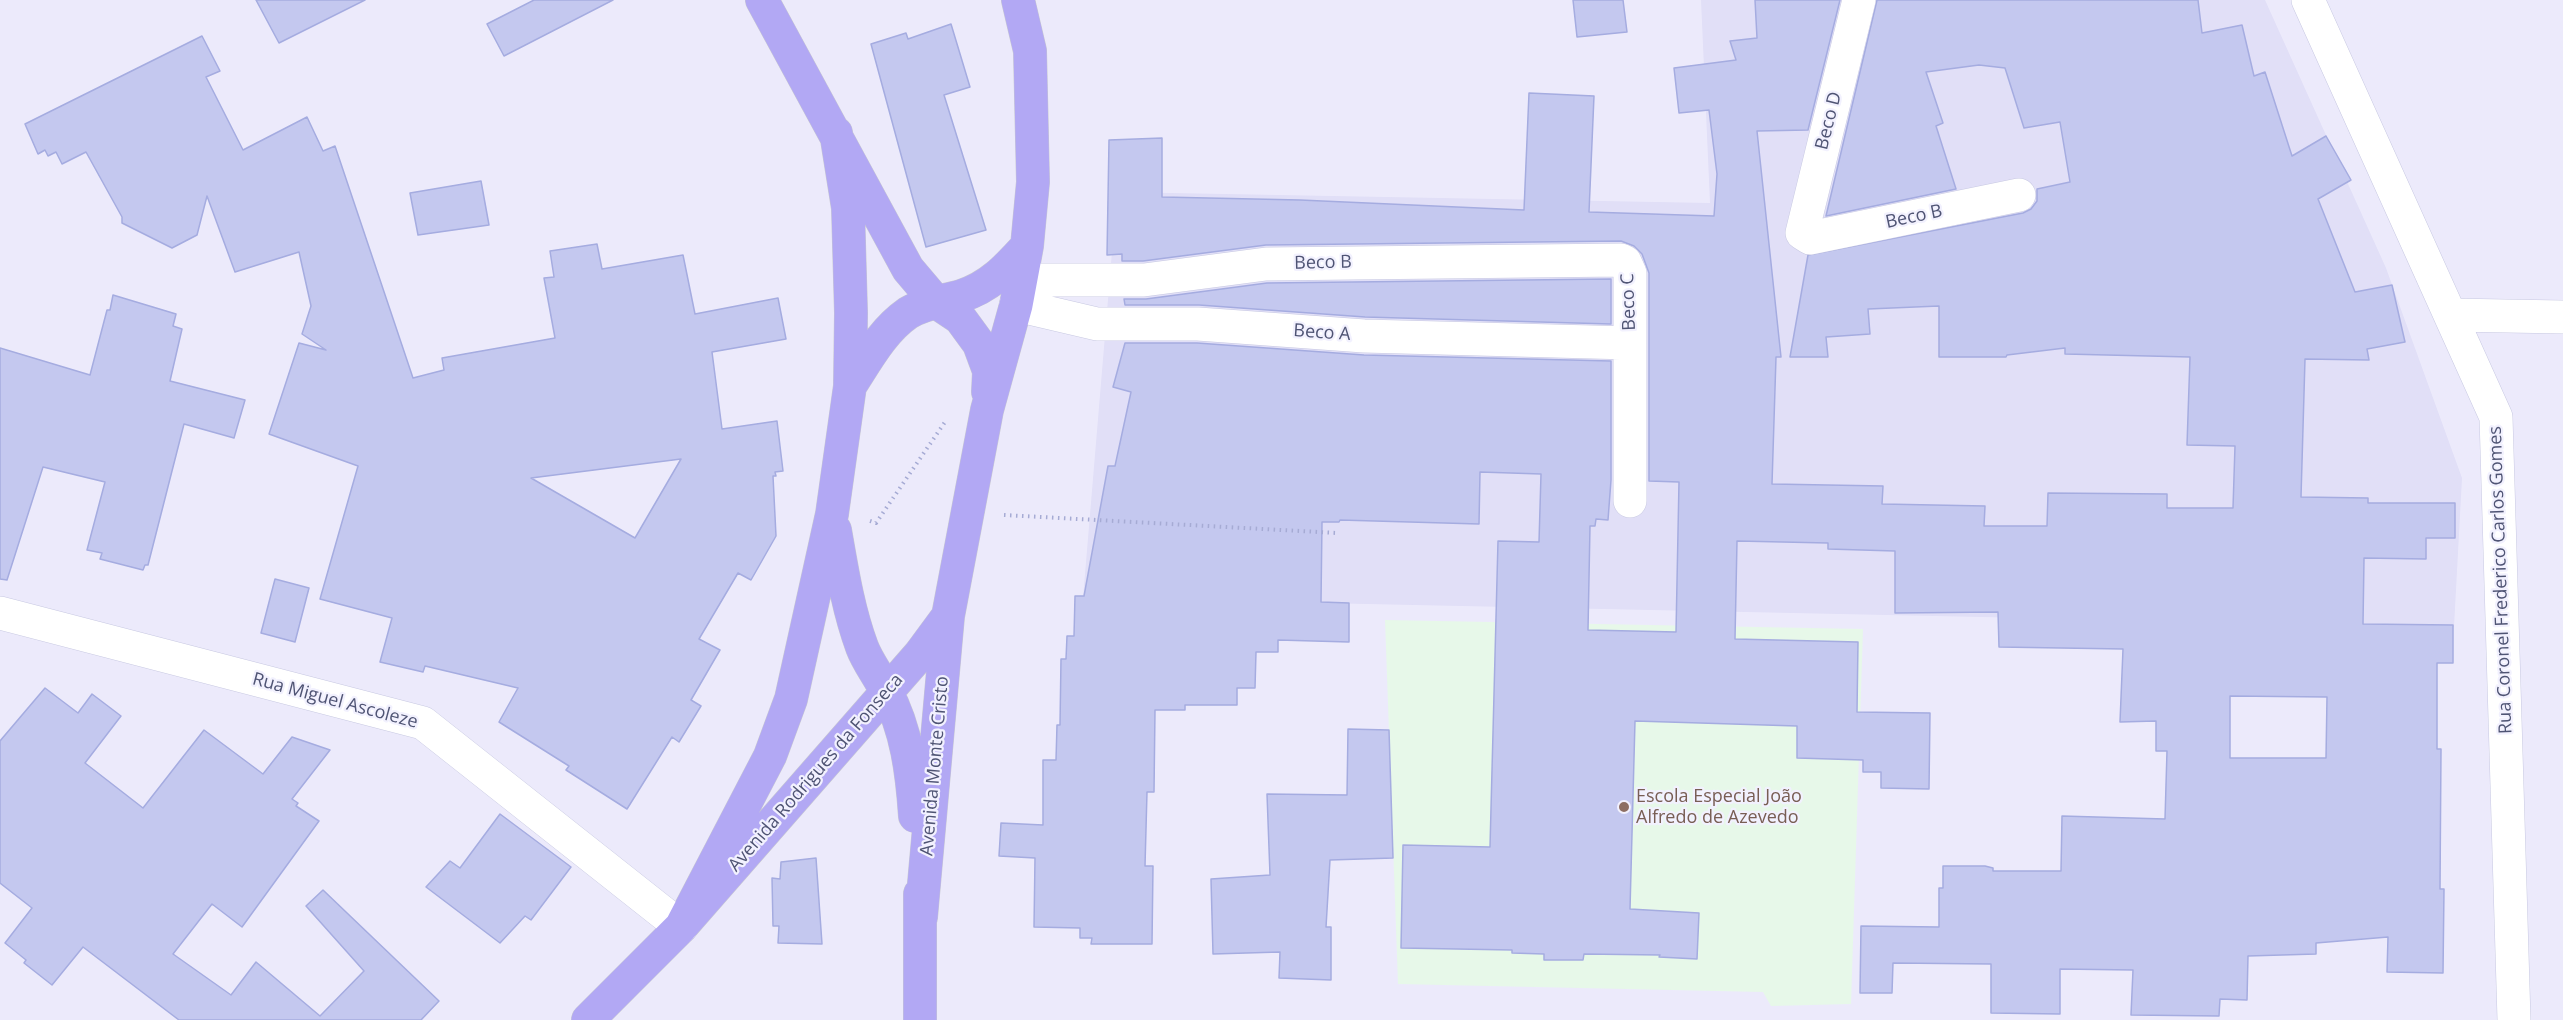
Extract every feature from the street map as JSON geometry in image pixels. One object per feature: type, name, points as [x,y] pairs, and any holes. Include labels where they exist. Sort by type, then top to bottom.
[{"type":"main road","points":[[762,0],[908,269],[936,302],[960,318],[979,344],[989,371],[987,410]]},
{"type":"main road","points":[[987,410],[1019,293],[1027,246],[1033,182],[1030,51],[1018,0]]},
{"type":"main road","name":"Avenida Rodrigues da Fonseca","points":[[681,927],[770,756],[791,699],[832,514],[850,386],[851,270],[848,208],[836,133]]},
{"type":"main road","points":[[850,386],[879,341],[908,313],[963,295],[997,279],[1027,246]]},
{"type":"main road","name":"Avenida Monte Cristo","points":[[921,917],[948,616],[987,410]]},
{"type":"main road","name":"Avenida Monte Cristo","points":[[832,514],[854,622],[863,649],[886,691],[901,726],[912,774],[921,917],[920,1020]]},
{"type":"main road","name":"Avenida Rodrigues da Fonseca","points":[[588,1020],[681,927],[920,654],[948,616]]},
{"type":"street","name":"Beco D","points":[[1810,238],[1802,233],[1802,225],[1859,0]]},
{"type":"street","name":"Rua Coronel Frederico Carlos Gomes","points":[[2308,0],[2496,417],[2514,1020]]},
{"type":"street","name":"Beco B","points":[[1810,238],[2019,195]]},
{"type":"street","name":"Beco B","points":[[1019,293],[1266,264],[1616,259],[1625,262]]},
{"type":"street","name":"Beco C","points":[[1625,262],[1630,273],[1630,343]]},
{"type":"street","name":"Beco A","points":[[1019,293],[1097,324],[1198,324],[1364,336],[1630,343]]},
{"type":"street","points":[[2450,315],[2563,317]]},
{"type":"street","points":[[1630,343],[1630,501]]},
{"type":"street","name":"Rua Miguel Ascoleze","points":[[0,613],[423,723],[681,927]]},
{"type":"path","points":[[832,514],[876,523],[956,405],[987,410]]},
{"type":"path","points":[[968,514],[1337,533]]},
{"type":"shaded area","points":[[1701,0],[2265,0],[2386,268],[2462,478],[2454,627],[1083,598],[1117,192],[1710,203]]},
{"type":"shaded area","name":"Escola Especial João Alfredo de Azevedo","points":[[1385,620],[1863,629],[1851,1004],[1771,1006],[1763,992],[1398,984]]},
{"type":"building","points":[[256,0],[365,0],[279,43]]},
{"type":"building","points":[[534,0],[613,0],[504,56],[487,24]]},
{"type":"building","points":[[1573,0],[1623,0],[1627,32],[1577,37]]},
{"type":"building","points":[[1755,0],[1840,0],[1808,130],[1757,131],[1781,357],[1776,357],[1772,484],[1883,486],[1882,504],[1985,506],[1984,526],[2047,526],[2048,493],[2167,494],[2167,508],[2233,508],[2235,446],[2187,445],[2190,357],[2065,354],[2065,348],[2007,355],[2006,357],[1939,357],[1939,306],[1868,309],[1870,334],[1826,337],[1828,357],[1790,357],[1808,255],[2023,213],[2031,209],[2037,201],[2037,189],[2070,182],[2060,122],[2024,128],[2005,68],[1979,65],[1926,72],[1943,123],[1936,126],[1956,189],[1826,216],[1877,0],[2198,0],[2202,33],[2242,25],[2254,76],[2265,72],[2292,156],[2326,136],[2351,180],[2318,199],[2355,292],[2392,285],[2405,342],[2367,349],[2369,360],[2305,359],[2301,497],[2368,498],[2368,503],[2455,503],[2455,538],[2426,538],[2426,559],[2364,558],[2363,624],[2453,625],[2453,663],[2437,663],[2437,749],[2441,749],[2440,889],[2444,889],[2443,973],[2387,972],[2388,937],[2316,943],[2316,954],[2248,956],[2247,1000],[2220,999],[2219,1016],[2131,1015],[2133,970],[2060,969],[2060,1014],[1991,1013],[1991,964],[1893,963],[1892,993],[1860,993],[1861,926],[1939,927],[1939,888],[1943,888],[1943,866],[1985,866],[1993,868],[1993,871],[2061,871],[2062,816],[2165,819],[2167,751],[2156,751],[2156,721],[2120,722],[2123,649],[1999,647],[1998,612],[1895,613],[1895,551],[1828,549],[1828,543],[1737,541],[1735,639],[1858,642],[1857,712],[1930,713],[1929,789],[1881,788],[1881,772],[1863,772],[1863,760],[1797,758],[1797,726],[1635,721],[1630,909],[1699,913],[1697,959],[1659,957],[1660,955],[1584,954],[1583,960],[1544,960],[1544,954],[1512,953],[1512,950],[1401,948],[1403,845],[1490,847],[1498,541],[1539,542],[1541,474],[1480,472],[1479,524],[1340,520],[1339,522],[1322,522],[1321,602],[1349,603],[1349,642],[1278,640],[1278,652],[1256,652],[1255,688],[1237,688],[1237,705],[1185,705],[1185,710],[1155,710],[1154,792],[1147,792],[1145,866],[1153,866],[1152,944],[1091,944],[1092,938],[1080,938],[1080,928],[1034,927],[1035,858],[999,856],[1001,823],[1043,825],[1043,760],[1056,760],[1057,725],[1060,725],[1061,659],[1066,659],[1067,636],[1074,636],[1075,596],[1084,596],[1108,466],[1115,466],[1131,392],[1113,387],[1125,343],[1197,343],[1364,355],[1611,361],[1611,480],[1608,520],[1596,519],[1595,526],[1590,526],[1588,630],[1676,632],[1679,482],[1649,481],[1649,273],[1642,254],[1634,246],[1621,241],[1266,245],[1143,261],[1122,261],[1122,254],[1107,255],[1109,140],[1162,138],[1162,197],[1300,200],[1524,210],[1529,93],[1594,96],[1589,212],[1714,216],[1717,174],[1709,110],[1679,113],[1674,68],[1736,60],[1730,41],[1757,38]],"holes":[[[2230,696],[2327,697],[2326,758],[2230,758]]]},
{"type":"building","points":[[951,24],[970,87],[944,95],[986,230],[926,247],[871,44],[906,33],[908,39]]},
{"type":"building","points":[[202,36],[220,71],[206,77],[243,150],[307,117],[323,151],[335,146],[413,378],[444,370],[442,358],[555,338],[544,278],[554,277],[550,251],[597,244],[602,269],[683,255],[695,314],[778,298],[786,339],[712,352],[722,429],[777,421],[783,471],[775,472],[776,476],[773,476],[776,536],[751,580],[738,573],[699,639],[720,650],[691,700],[701,706],[679,742],[672,737],[627,809],[566,770],[569,766],[499,722],[518,688],[425,666],[423,672],[380,662],[392,618],[320,599],[358,466],[269,434],[299,343],[326,350],[302,334],[311,306],[299,252],[235,272],[207,196],[197,235],[172,248],[122,223],[122,217],[86,152],[62,164],[56,152],[48,156],[45,150],[38,154],[25,124]],"holes":[[[681,459],[635,538],[531,478]]]},
{"type":"building","points":[[481,181],[489,225],[418,235],[410,193]]},
{"type":"building","points":[[1611,279],[1611,324],[1365,317],[1199,305],[1125,305],[1124,299],[1146,299],[1267,283]]},
{"type":"building","points":[[113,295],[176,314],[173,326],[182,329],[170,381],[245,400],[234,438],[184,424],[148,565],[145,565],[143,570],[100,559],[102,553],[87,550],[105,482],[43,467],[7,580],[0,579],[0,348],[90,375]]},
{"type":"building","points":[[275,579],[309,588],[295,642],[261,633]]},
{"type":"building","points":[[45,688],[78,713],[92,694],[121,716],[85,763],[143,808],[204,730],[263,774],[292,737],[330,750],[292,799],[298,803],[296,806],[319,821],[242,927],[212,904],[173,954],[231,995],[256,962],[320,1016],[364,971],[306,906],[323,890],[439,1001],[421,1020],[179,1020],[83,947],[52,985],[24,963],[26,960],[5,943],[32,908],[0,883],[0,741]]},
{"type":"building","points":[[1348,729],[1389,730],[1393,858],[1330,860],[1326,927],[1331,927],[1331,980],[1279,978],[1280,952],[1213,954],[1211,879],[1270,875],[1267,794],[1347,795]]},
{"type":"building","points":[[500,814],[571,867],[531,920],[525,916],[500,943],[426,887],[450,861],[460,868]]},
{"type":"building","points":[[816,858],[822,944],[778,943],[779,926],[773,926],[772,878],[780,879],[781,862]]},
{"type":"place","name":"Escola Especial João Alfredo de Azevedo","points":[[1624,807]]}]
